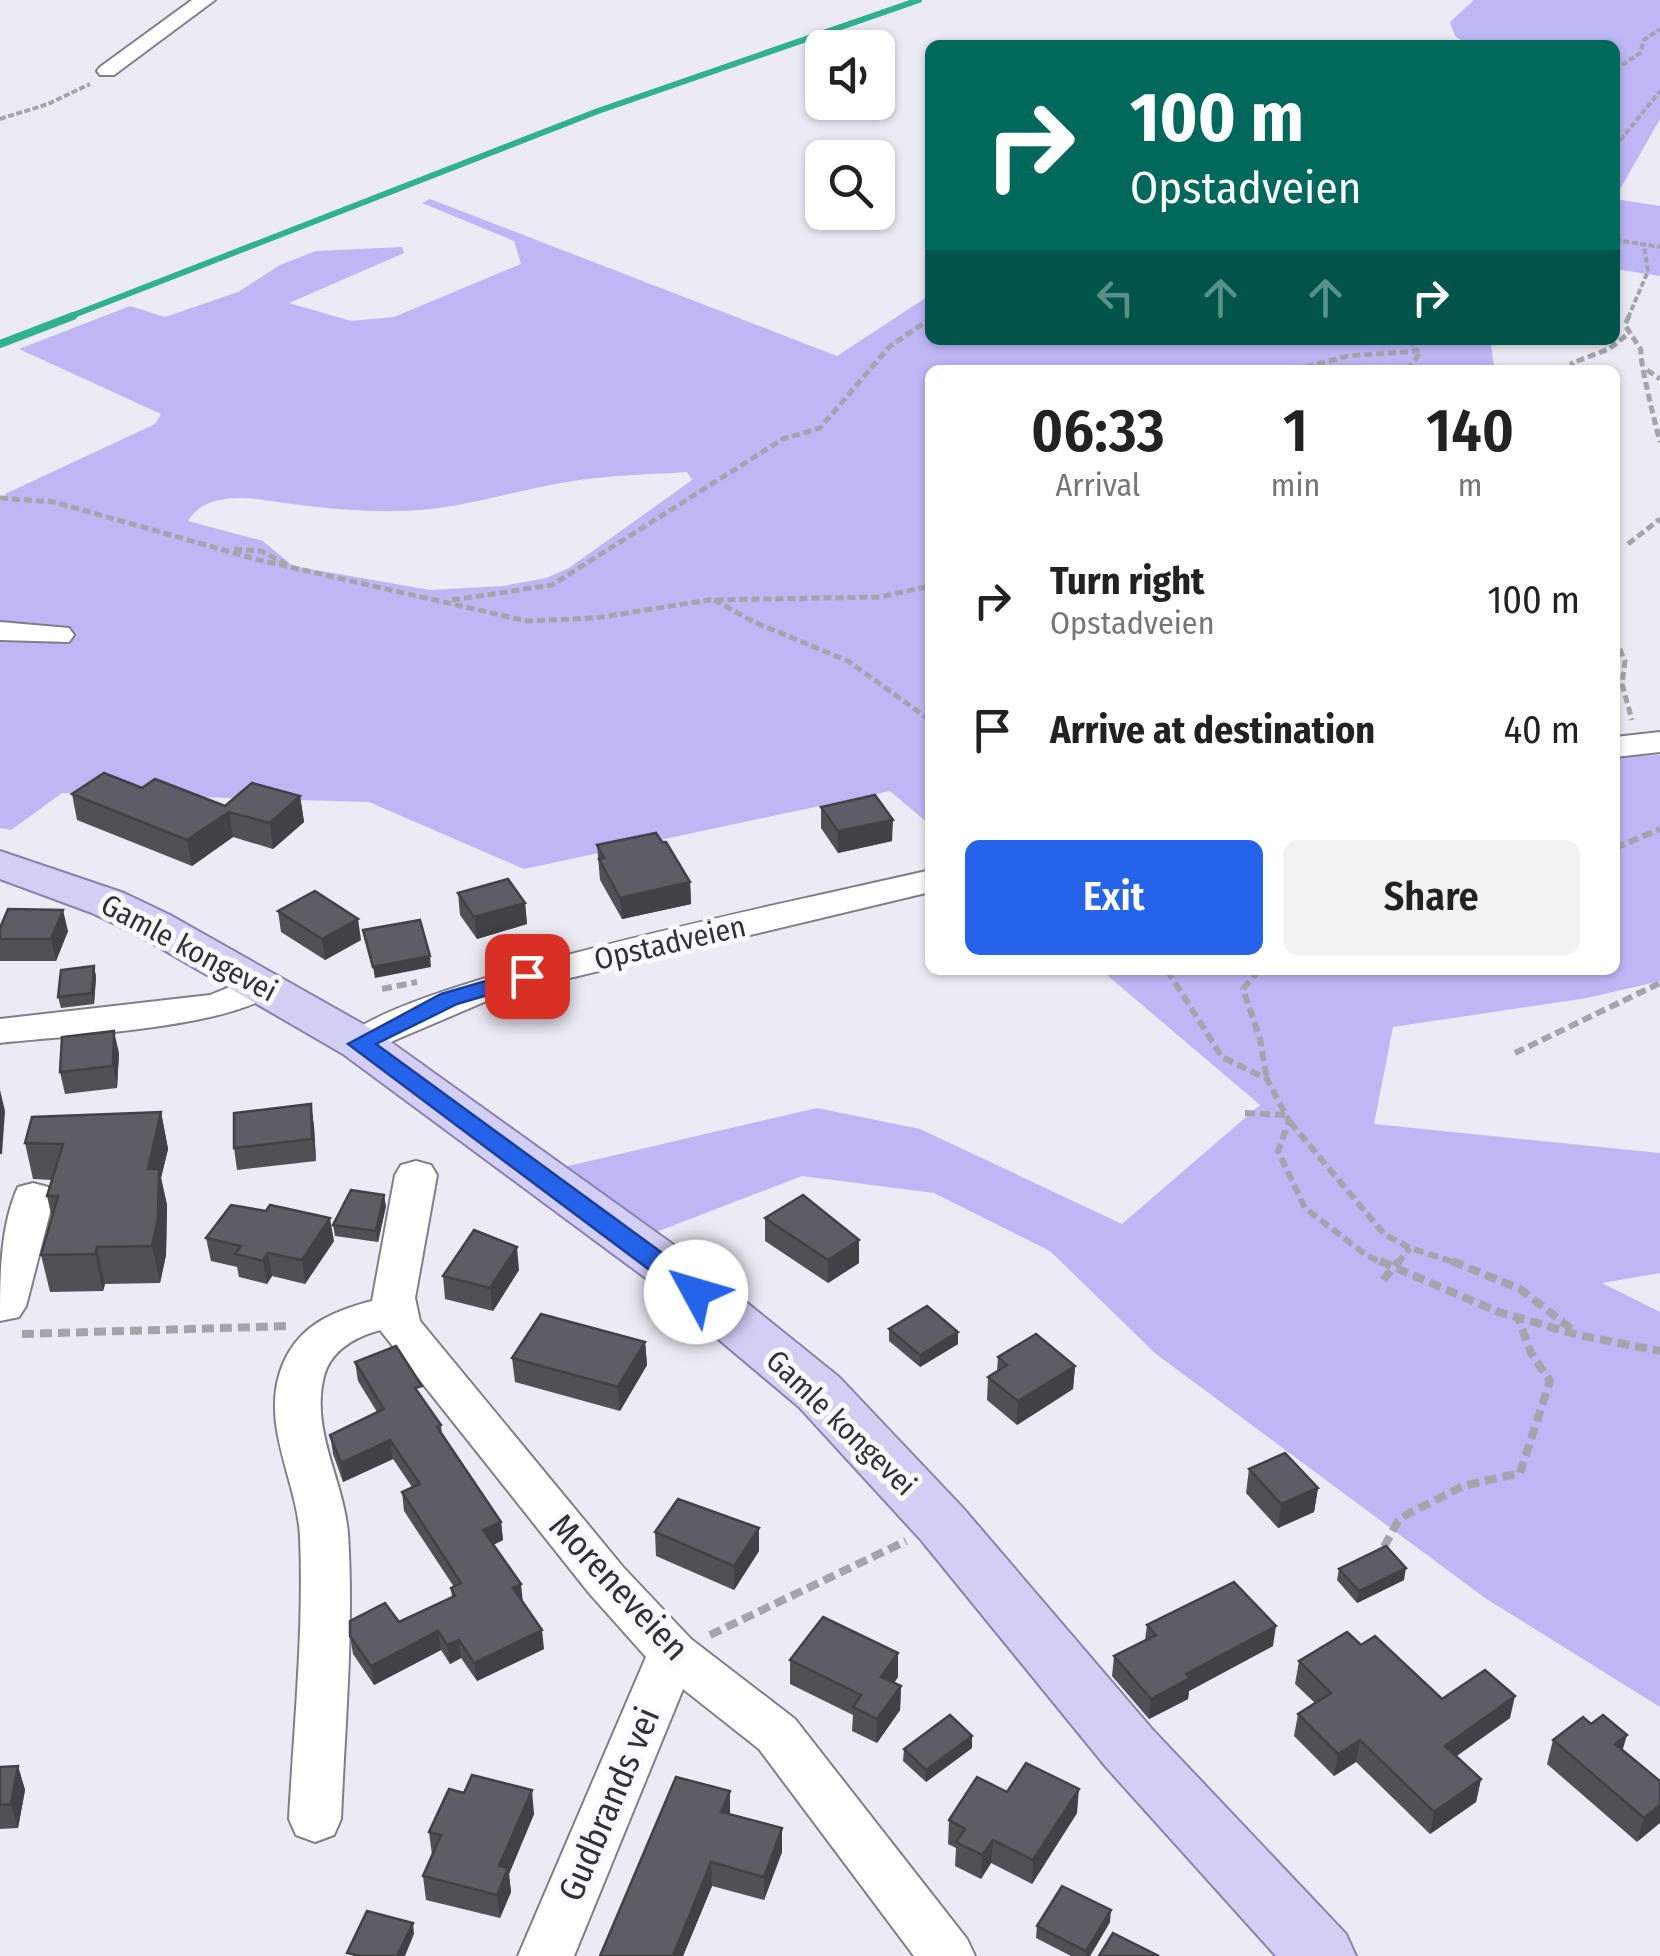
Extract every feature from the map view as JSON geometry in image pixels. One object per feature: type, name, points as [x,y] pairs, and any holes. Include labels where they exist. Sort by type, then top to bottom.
[{"type":"main road","name":"Gamle kongevei","points":[[0,864],[108,903],[262,985],[360,1044],[666,1266],[804,1379],[942,1524],[1129,1748],[1321,1956]]},
{"type":"street","points":[[107,71],[205,0]]},
{"type":"street","points":[[0,631],[58,635]]},
{"type":"street","name":"Opstadveien","points":[[360,1044],[407,1018],[491,986],[925,882]]},
{"type":"street","points":[[0,1030],[218,1006],[262,985]]},
{"type":"street","points":[[316,1819],[322,1513],[297,1434],[302,1375],[312,1351],[331,1330],[350,1321],[396,1310],[393,1298],[416,1174]]},
{"type":"street","points":[[9,1320],[4,1306],[33,1198]]},
{"type":"street","name":"Moreneveien","points":[[396,1310],[399,1324],[420,1354],[606,1580],[672,1653],[777,1734],[947,1956]]},
{"type":"street","name":"Gudbrands vei","points":[[546,1956],[672,1653]]},
{"type":"path","points":[[1620,67],[1640,53],[1644,40],[1660,29]]},
{"type":"path","points":[[1644,40],[1660,42]]},
{"type":"path","points":[[0,116],[82,89],[107,71]]},
{"type":"path","points":[[1620,140],[1660,91]]},
{"type":"path","points":[[1620,241],[1660,248]]},
{"type":"path","points":[[1644,245],[1648,271],[1625,325],[1641,350],[1639,358],[1646,370],[1660,442]]},
{"type":"path","points":[[444,601],[552,585],[783,439],[820,428],[889,347],[925,322]]},
{"type":"path","points":[[1620,340],[1628,334]]},
{"type":"path","points":[[1411,365],[1418,356],[1413,345]]},
{"type":"path","points":[[1572,365],[1613,345]]},
{"type":"path","points":[[1313,365],[1348,356],[1417,351]]},
{"type":"path","points":[[1646,370],[1660,379]]},
{"type":"path","points":[[0,498],[54,502],[296,569],[527,621],[546,622],[713,600],[864,596],[925,587]]},
{"type":"path","points":[[1628,544],[1660,519]]},
{"type":"path","points":[[713,600],[848,662],[925,716]]},
{"type":"path","points":[[1620,649],[1625,660],[1622,684],[1638,738]]},
{"type":"path","points":[[1620,846],[1660,828]]},
{"type":"path","points":[[1169,975],[1222,1056],[1267,1079]]},
{"type":"path","points":[[1253,975],[1246,981],[1243,994],[1260,1040],[1267,1079],[1288,1118],[1374,1224],[1410,1248],[1483,1272],[1520,1289],[1578,1335]]},
{"type":"path","points":[[1515,1053],[1660,983]]},
{"type":"path","points":[[1246,1113],[1288,1118]]},
{"type":"path","points":[[1288,1118],[1278,1151],[1298,1199],[1357,1250],[1519,1318],[1578,1335],[1660,1351]]},
{"type":"path","points":[[1383,1280],[1410,1248]]},
{"type":"path","points":[[1384,1546],[1401,1518],[1463,1486],[1514,1476],[1526,1464],[1550,1381],[1531,1352],[1519,1318]]},
{"type":"path","points":[[9,1320],[282,1325],[331,1330]]},
{"type":"path","points":[[672,1653],[942,1524]]},
{"type":"shaded area","points":[[1474,0],[1660,0],[1660,119],[1620,189],[1620,40],[1461,40],[1450,22]]},
{"type":"shaded area","points":[[430,199],[837,356],[925,298],[925,345],[1491,345],[1494,365],[925,365],[925,821],[890,791],[524,869],[369,802],[62,793],[11,830],[0,828],[0,501],[7,500],[5,494],[155,424],[161,414],[19,349],[130,306],[165,317],[238,292],[280,265],[316,251],[402,247],[404,253],[289,303],[351,321],[394,317],[521,264],[514,241],[422,203]],"holes":[[[687,472],[692,480],[569,568],[546,578],[503,586],[430,590],[293,566],[263,541],[188,521],[211,502],[232,498],[346,510],[409,511],[548,485]]]},
{"type":"shaded area","points":[[1620,200],[1660,206],[1660,276],[1620,270]]},
{"type":"shaded area","points":[[1660,755],[1660,981],[1587,998],[1393,1027],[1374,1124],[1660,1153],[1660,1273],[1602,1283],[1660,1312],[1660,1707],[1485,1598],[1156,1354],[1050,1251],[934,1193],[802,1176],[646,1236],[564,1167],[817,1108],[920,1129],[1122,1224],[1260,1105],[1107,975],[1620,975],[1620,757]]},
{"type":"building","points":[[104,773],[142,788],[155,779],[225,806],[252,783],[300,796],[270,823],[229,812],[187,840],[72,794]]},
{"type":"building","points":[[875,795],[893,820],[838,831],[821,807]]},
{"type":"building","points":[[656,833],[666,842],[690,882],[620,898],[599,859],[604,858],[597,845]]},
{"type":"building","points":[[508,879],[525,903],[474,917],[458,893]]},
{"type":"building","points":[[315,891],[358,919],[322,939],[278,911]]},
{"type":"building","points":[[8,909],[63,910],[51,939],[0,939]]},
{"type":"building","points":[[420,920],[430,956],[373,967],[363,930]]},
{"type":"building","points":[[94,966],[92,993],[58,997],[61,970]]},
{"type":"building","points":[[114,1031],[113,1066],[60,1072],[62,1037]]},
{"type":"building","points":[[311,1104],[312,1139],[234,1148],[234,1113]]},
{"type":"building","points":[[161,1112],[148,1169],[159,1169],[158,1218],[152,1246],[97,1247],[95,1254],[41,1255],[58,1196],[47,1196],[63,1144],[25,1143],[32,1117]]},
{"type":"building","points":[[351,1190],[384,1195],[376,1231],[333,1225]]},
{"type":"building","points":[[803,1195],[859,1240],[828,1260],[765,1218]]},
{"type":"building","points":[[231,1205],[266,1211],[270,1205],[330,1218],[302,1260],[268,1253],[263,1261],[235,1254],[241,1246],[206,1238]]},
{"type":"building","points":[[474,1230],[517,1247],[490,1288],[443,1276]]},
{"type":"building","points":[[927,1306],[958,1332],[920,1355],[889,1329]]},
{"type":"building","points":[[541,1314],[645,1342],[618,1387],[512,1358]]},
{"type":"building","points":[[1036,1334],[1075,1366],[1018,1401],[988,1377],[1007,1365],[998,1357]]},
{"type":"building","points":[[396,1346],[422,1386],[415,1388],[441,1425],[437,1427],[501,1522],[483,1530],[521,1584],[513,1588],[542,1630],[474,1663],[459,1640],[447,1645],[438,1631],[371,1666],[350,1636],[350,1621],[385,1603],[399,1622],[455,1596],[451,1588],[461,1583],[402,1492],[420,1484],[390,1440],[341,1463],[330,1435],[384,1409],[355,1362]]},
{"type":"building","points":[[1285,1453],[1318,1488],[1281,1504],[1249,1469]]},
{"type":"building","points":[[678,1499],[759,1528],[734,1566],[655,1532]]},
{"type":"building","points":[[1386,1546],[1406,1568],[1359,1591],[1339,1569]]},
{"type":"building","points":[[1234,1582],[1276,1626],[1186,1674],[1190,1678],[1151,1699],[1114,1656],[1156,1635],[1147,1625]]},
{"type":"building","points":[[823,1617],[898,1653],[881,1677],[901,1686],[877,1719],[853,1707],[861,1695],[790,1660]]},
{"type":"building","points":[[1347,1632],[1361,1645],[1375,1636],[1442,1699],[1485,1670],[1515,1696],[1445,1746],[1481,1779],[1434,1812],[1360,1740],[1338,1754],[1298,1714],[1331,1693],[1299,1661]]},
{"type":"building","points":[[950,1715],[972,1736],[926,1770],[904,1749]]},
{"type":"building","points":[[1603,1715],[1627,1735],[1615,1744],[1660,1781],[1660,1805],[1644,1818],[1553,1740],[1583,1717],[1591,1724]]},
{"type":"building","points":[[1026,1763],[1079,1789],[1033,1860],[993,1840],[982,1855],[956,1842],[965,1829],[949,1820],[977,1777],[1007,1792]]},
{"type":"building","points":[[18,1766],[11,1804],[0,1805],[0,1767]]},
{"type":"building","points":[[472,1775],[532,1790],[499,1866],[508,1868],[497,1895],[423,1876],[441,1835],[429,1832],[449,1789],[464,1793]]},
{"type":"building","points":[[676,1777],[730,1791],[721,1812],[782,1828],[764,1877],[711,1862],[673,1956],[600,1956]]},
{"type":"building","points":[[1062,1886],[1111,1910],[1086,1951],[1037,1926]]},
{"type":"building","points":[[367,1911],[413,1923],[397,1956],[347,1953]]},
{"type":"building","points":[[1113,1933],[1159,1956],[1099,1956]]},
{"type":"waterway","points":[[66,318],[598,111],[919,0]]},
{"type":"waterway","points":[[0,344],[73,316]]},
{"type":"route","points":[[527,976],[449,999],[360,1044],[666,1266],[696,1292]]}]
